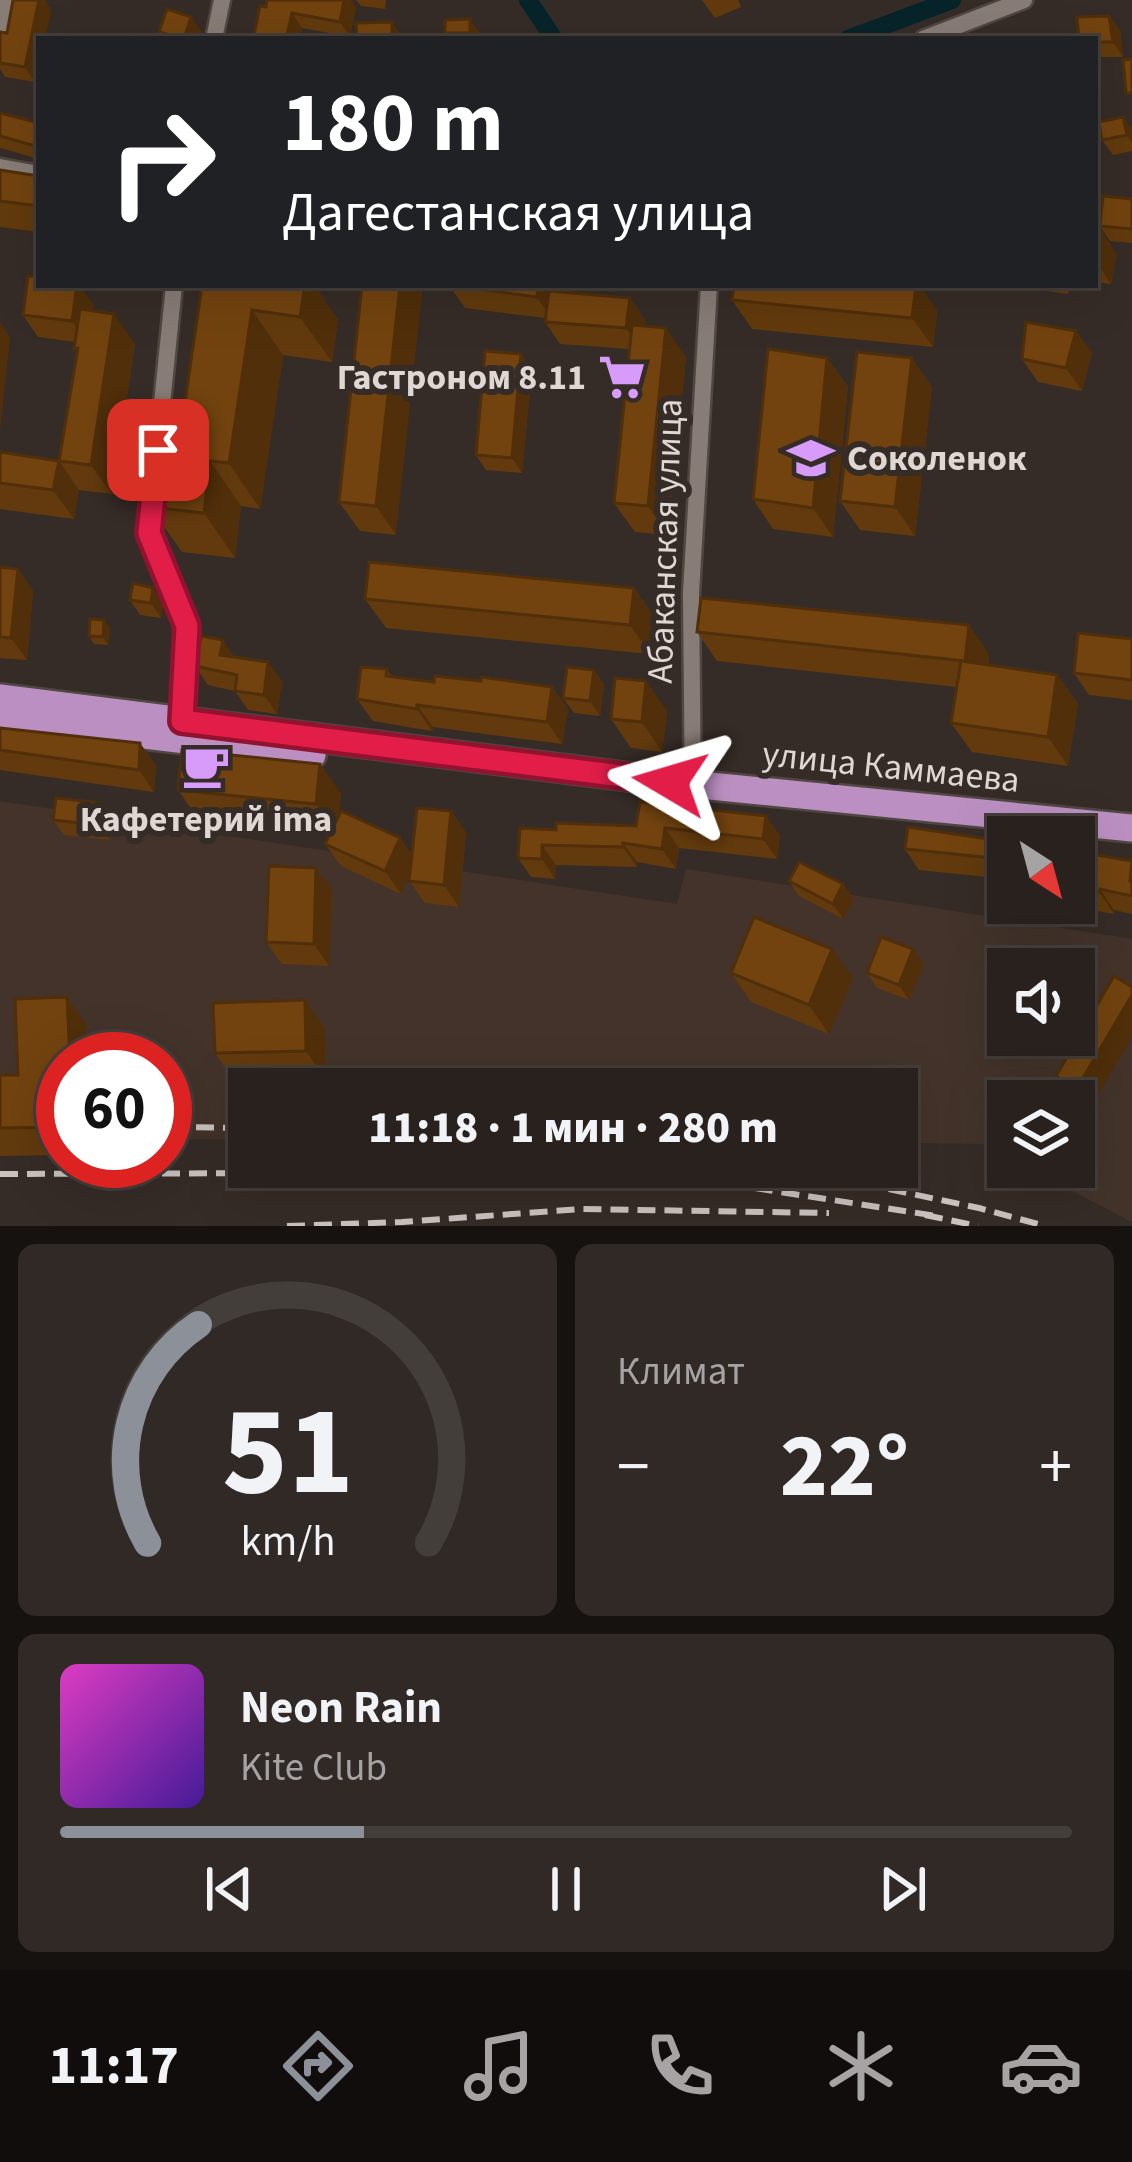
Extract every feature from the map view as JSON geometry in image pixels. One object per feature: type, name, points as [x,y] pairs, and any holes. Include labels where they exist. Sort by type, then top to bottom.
[{"type":"main road","name":"улица Каммаева","points":[[0,698],[180,730]]},
{"type":"main road","name":"улица Каммаева","points":[[0,718],[180,730],[987,829]]},
{"type":"main road","name":"улица Каммаева","points":[[694,791],[1132,828]]},
{"type":"main road","points":[[1095,841],[1132,845]]},
{"type":"street","points":[[0,34],[8,0]]},
{"type":"street","points":[[215,36],[222,0]]},
{"type":"street","points":[[931,36],[1024,0]]},
{"type":"street","points":[[0,167],[36,173]]},
{"type":"street","points":[[174,288],[149,533],[187,626],[180,730]]},
{"type":"street","name":"Абаканская улица","points":[[694,791],[692,593],[709,288]]},
{"type":"shaded area","points":[[0,801],[677,904],[686,869],[987,916],[987,924],[1036,924],[1132,939],[1132,1222],[1066,1188],[1095,1188],[1095,1080],[987,1080],[987,1146],[918,1143],[918,1068],[228,1068],[228,1139],[192,1139],[192,1032],[36,1032],[36,1093],[0,1138]]},
{"type":"building","points":[[13,0],[39,0],[25,67],[0,63],[0,32],[7,33]]},
{"type":"building","points":[[267,0],[344,0],[340,22],[292,13],[287,36],[254,35],[260,6],[266,7]]},
{"type":"building","points":[[167,9],[191,17],[185,36],[159,32]]},
{"type":"building","points":[[1109,16],[1113,42],[1079,36],[1077,17]]},
{"type":"building","points":[[470,19],[470,33],[445,33],[445,20]]},
{"type":"building","points":[[392,22],[392,36],[357,36],[356,23]]},
{"type":"building","points":[[1132,59],[1132,93],[1126,93],[1123,60]]},
{"type":"building","points":[[0,113],[36,122],[36,146],[0,136]]},
{"type":"building","points":[[1123,117],[1127,135],[1102,140],[1099,122]]},
{"type":"building","points":[[0,170],[36,176],[36,206],[0,201]]},
{"type":"building","points":[[1103,196],[1132,199],[1132,229],[1100,226]]},
{"type":"building","points":[[28,276],[36,277],[36,288],[77,288],[72,321],[23,315]]},
{"type":"building","points":[[202,288],[305,288],[300,317],[252,310],[229,463],[210,461],[204,513],[150,507],[156,455],[177,457]]},
{"type":"building","points":[[362,288],[400,288],[376,506],[339,502]]},
{"type":"building","points":[[471,288],[538,288],[537,297]]},
{"type":"building","points":[[734,288],[916,288],[912,318],[732,300]]},
{"type":"building","points":[[549,291],[630,298],[626,328],[545,322]]},
{"type":"building","points":[[80,309],[114,314],[91,465],[59,461]]},
{"type":"building","points":[[1026,322],[1076,331],[1066,368],[1022,359]]},
{"type":"building","points":[[632,325],[666,328],[648,506],[614,503]]},
{"type":"building","points":[[768,349],[827,358],[813,508],[753,499]]},
{"type":"building","points":[[485,351],[521,354],[512,458],[476,455]]},
{"type":"building","points":[[857,352],[912,358],[895,507],[840,501]]},
{"type":"building","points":[[0,452],[59,461],[53,490],[0,483]]},
{"type":"building","points":[[369,562],[634,588],[630,625],[365,599]]},
{"type":"building","points":[[0,567],[18,569],[11,638],[0,637]]},
{"type":"building","points":[[133,583],[153,588],[151,603],[130,600]]},
{"type":"building","points":[[701,598],[969,625],[965,661],[697,632]]},
{"type":"building","points":[[90,619],[104,620],[103,637],[89,636]]},
{"type":"building","points":[[1078,633],[1132,639],[1132,680],[1074,673]]},
{"type":"building","points":[[201,636],[223,640],[220,655],[268,662],[264,695],[235,691],[237,675],[195,666]]},
{"type":"building","points":[[961,661],[1057,675],[1048,737],[951,723]]},
{"type":"building","points":[[361,667],[387,669],[386,676],[434,682],[435,676],[481,681],[481,677],[552,687],[547,722],[357,699]]},
{"type":"building","points":[[567,667],[594,670],[590,701],[563,698]]},
{"type":"building","points":[[615,678],[646,681],[642,722],[611,719]]},
{"type":"building","points":[[0,728],[140,743],[139,770],[0,750]]},
{"type":"building","points":[[182,750],[320,764],[316,804],[178,790]]},
{"type":"building","points":[[56,798],[102,803],[100,825],[53,820]]},
{"type":"building","points":[[640,802],[766,816],[763,839],[665,828],[662,849],[623,843],[623,847],[542,845],[542,859],[518,858],[520,828],[556,830],[556,823],[636,826]]},
{"type":"building","points":[[417,808],[451,811],[444,885],[409,881]]},
{"type":"building","points":[[341,811],[400,838],[385,871],[325,844]]},
{"type":"building","points":[[908,827],[987,839],[987,858],[905,849]]},
{"type":"building","points":[[1095,855],[1132,861],[1132,896],[1095,891]]},
{"type":"building","points":[[799,862],[843,884],[833,904],[789,881]]},
{"type":"building","points":[[269,866],[316,868],[314,944],[266,942]]},
{"type":"building","points":[[754,917],[832,949],[809,1005],[731,973]]},
{"type":"building","points":[[881,937],[913,949],[899,985],[867,973]]},
{"type":"building","points":[[1114,976],[1132,987],[1132,995],[1082,1080],[1063,1080],[1056,1076],[1068,1056],[1095,1056],[1095,1009]]},
{"type":"building","points":[[67,997],[69,1032],[36,1032],[36,1127],[0,1128],[0,1075],[18,1075],[15,999]]},
{"type":"building","points":[[305,1000],[306,1051],[215,1053],[213,1003]]},
{"type":"waterway","points":[[528,0],[552,36]]},
{"type":"waterway","points":[[856,36],[952,0]]},
{"type":"railway","points":[[192,1127],[228,1128]]},
{"type":"railway","points":[[0,1174],[649,1172],[937,1216]]},
{"type":"railway","points":[[883,1188],[1045,1226]]},
{"type":"railway","points":[[287,1226],[582,1209],[829,1213]]},
{"type":"railway","points":[[925,1215],[978,1226]]},
{"type":"place","name":"Гастроном 8.11","points":[[622,377]]},
{"type":"place","name":"Соколенок","points":[[811,458]]},
{"type":"place","name":"Кафетерий ima","points":[[206,766]]},
{"type":"route","points":[[158,450],[149,533],[187,626],[182,721],[670,782]]}]
